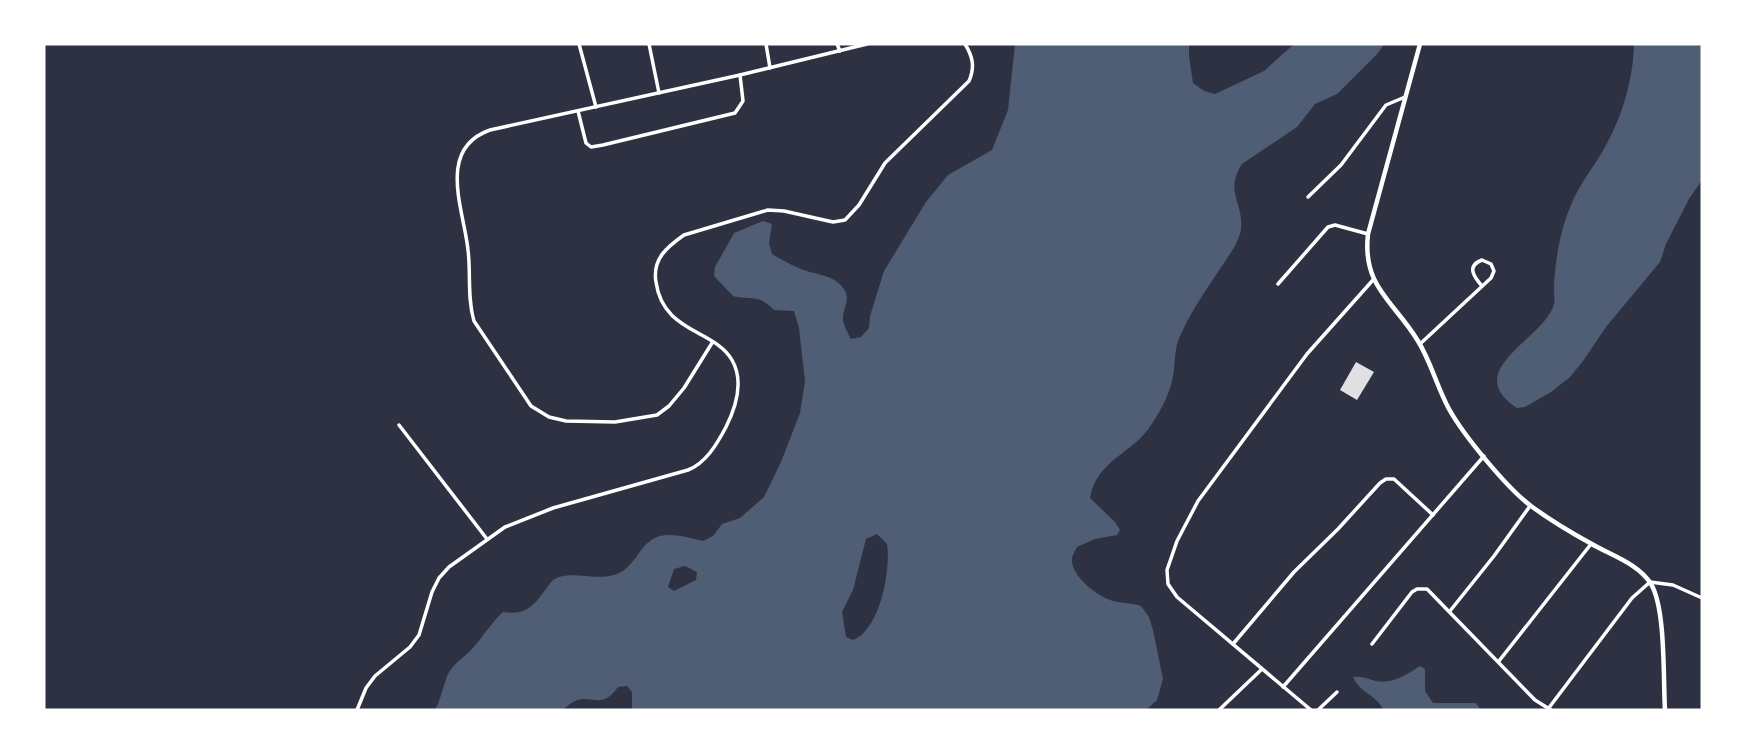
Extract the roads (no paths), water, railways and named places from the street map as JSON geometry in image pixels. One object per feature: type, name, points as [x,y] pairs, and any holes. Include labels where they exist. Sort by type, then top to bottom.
[{"type":"street","points":[[579,44],[596,107]]},
{"type":"street","points":[[649,44],[659,93]]},
{"type":"street","points":[[766,44],[770,68]]},
{"type":"street","points":[[837,44],[840,51]]},
{"type":"street","points":[[712,343],[684,388],[669,406],[657,415],[626,421],[579,422],[550,417],[531,406],[477,327],[470,307],[468,250],[456,184],[459,162],[471,143],[482,133],[867,44]]},
{"type":"street","points":[[357,710],[366,688],[375,676],[410,647],[419,635],[432,592],[449,567],[506,527],[553,508],[688,470],[700,464],[725,429],[734,408],[738,390],[737,373],[733,362],[723,350],[678,321],[663,301],[656,286],[655,273],[661,255],[684,235],[768,210],[785,211],[828,222],[845,220],[859,205],[885,163],[969,81],[973,59],[965,44]]},
{"type":"street","points":[[1420,44],[1368,234],[1367,253],[1373,280],[1420,344],[1449,409],[1461,429],[1484,456],[1530,506],[1636,568],[1650,582],[1660,614],[1665,710]]},
{"type":"street","points":[[578,111],[586,143],[595,146],[732,115],[739,110],[743,101],[740,75]]},
{"type":"street","points":[[1308,197],[1340,165],[1381,110],[1392,101],[1405,97]]},
{"type":"street","points":[[1278,284],[1328,227],[1335,225],[1368,234]]},
{"type":"street","points":[[1420,344],[1491,278],[1494,271],[1489,262],[1482,260],[1473,266],[1472,273],[1482,286]]},
{"type":"street","points":[[1311,710],[1177,597],[1167,584],[1166,577],[1177,541],[1205,491],[1307,354],[1373,280]]},
{"type":"street","points":[[399,425],[488,540]]},
{"type":"street","points":[[1283,687],[1484,456]]},
{"type":"street","points":[[1233,644],[1294,572],[1386,479],[1394,479],[1433,515]]},
{"type":"street","points":[[1450,611],[1530,506]]},
{"type":"street","points":[[1498,661],[1591,544]]},
{"type":"street","points":[[1371,645],[1405,600],[1417,589],[1430,591],[1535,700],[1550,710],[1632,598],[1650,582],[1673,585],[1702,598]]},
{"type":"street","points":[[1219,710],[1262,669]]},
{"type":"street","points":[[1318,710],[1337,692]]},
{"type":"water","points":[[1015,44],[1189,44],[1193,83],[1204,91],[1215,94],[1264,71],[1294,44],[1384,44],[1337,94],[1315,104],[1297,127],[1242,164],[1235,183],[1241,220],[1240,234],[1181,334],[1166,398],[1143,435],[1108,465],[1094,485],[1090,498],[1120,530],[1117,535],[1095,539],[1077,547],[1072,558],[1075,572],[1100,595],[1113,601],[1141,606],[1149,617],[1163,679],[1157,700],[1146,710],[632,710],[632,692],[627,686],[618,687],[604,699],[580,700],[563,710],[435,710],[450,670],[503,612],[516,613],[526,610],[553,580],[560,577],[600,577],[617,574],[629,566],[647,543],[660,536],[676,535],[703,541],[713,536],[722,524],[740,518],[764,497],[800,413],[805,381],[799,328],[794,311],[774,310],[759,299],[733,296],[714,276],[715,267],[734,233],[763,221],[772,224],[769,243],[772,254],[801,269],[837,282],[847,298],[843,318],[845,326],[851,339],[861,337],[869,328],[884,271],[926,202],[948,175],[992,150],[1008,110]],"holes":[[[877,534],[887,544],[888,555],[882,598],[870,624],[853,640],[846,637],[842,612],[853,590],[866,539]],[[685,566],[697,572],[696,580],[674,591],[668,587],[674,569]]]},
{"type":"water","points":[[1634,44],[1702,44],[1702,180],[1689,199],[1660,262],[1606,327],[1583,361],[1570,377],[1551,392],[1525,407],[1517,408],[1502,394],[1497,381],[1501,368],[1547,317],[1554,304],[1559,246],[1567,215],[1575,195],[1616,125],[1631,77]]},
{"type":"water","points":[[1420,666],[1425,669],[1425,691],[1433,703],[1476,703],[1481,710],[1384,710],[1359,687],[1353,677],[1388,681]]}]
